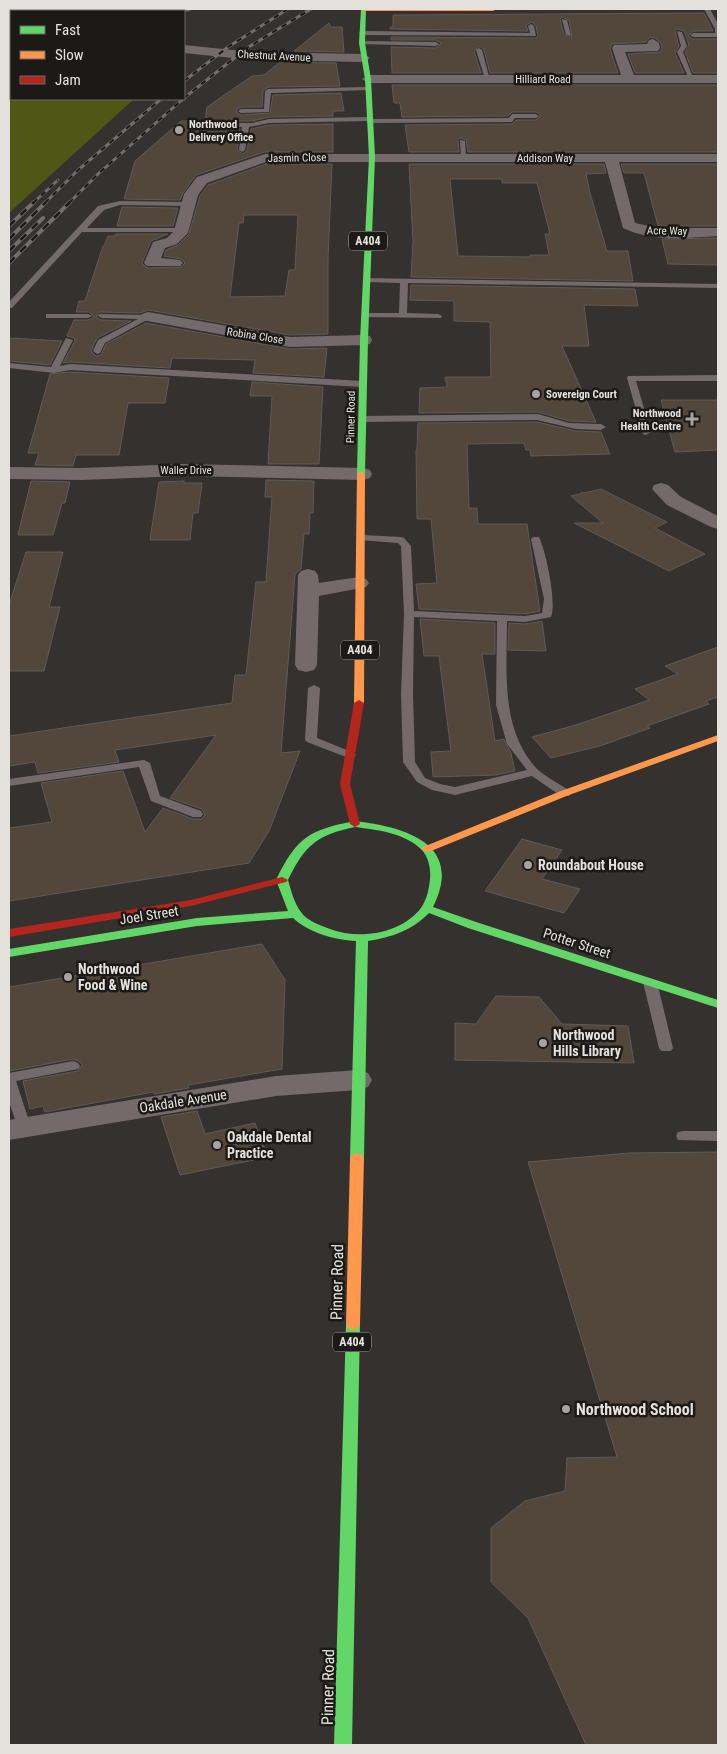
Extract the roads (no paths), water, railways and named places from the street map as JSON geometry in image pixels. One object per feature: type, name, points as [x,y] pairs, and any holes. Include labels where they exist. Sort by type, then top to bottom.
[{"type":"main road","points":[[363,9],[492,9]]},
{"type":"main road","name":"Pinner Road","points":[[355,824],[345,784],[360,694],[359,583],[362,538],[364,340],[372,158],[368,84],[362,38],[363,9]]},
{"type":"main road","points":[[427,849],[565,793],[718,738]]},
{"type":"main road","points":[[355,824],[382,828],[406,836],[427,849],[436,865],[436,893],[428,909],[410,924],[386,936],[362,940],[338,936],[318,928],[295,914],[282,880],[293,855],[307,839],[326,829],[355,824]]},
{"type":"main road","name":"Joel Street","points":[[9,933],[191,903],[282,880]]},
{"type":"main road","name":"Potter Street","points":[[428,909],[472,925],[718,1004]]},
{"type":"main road","name":"Joel Street","points":[[9,953],[197,922],[295,914]]},
{"type":"main road","name":"Pinner Road","points":[[343,1745],[362,940]]},
{"type":"street","points":[[132,10],[186,9]]},
{"type":"street","points":[[630,79],[618,48],[654,48],[652,43]]},
{"type":"street","name":"Chestnut Avenue","points":[[185,49],[252,56],[364,58]]},
{"type":"street","points":[[273,68],[312,65],[326,58]]},
{"type":"street","name":"Hilliard Road","points":[[368,84],[488,79],[718,79]]},
{"type":"street","name":"Jasmin Close","points":[[181,230],[191,194],[202,180],[254,161],[280,157],[372,158]]},
{"type":"street","name":"Addison Way","points":[[372,158],[718,158]]},
{"type":"street","name":"Acre Way","points":[[610,158],[628,226],[635,230],[647,232],[718,232]]},
{"type":"street","points":[[176,263],[152,263],[158,245],[172,241],[181,230]]},
{"type":"street","name":"Robina Close","points":[[148,317],[290,342],[364,340]]},
{"type":"street","name":"Waller Drive","points":[[9,473],[91,474],[183,470],[363,474]]},
{"type":"street","points":[[661,488],[674,501],[718,523]]},
{"type":"street","points":[[306,666],[309,583],[359,583]]},
{"type":"street","name":"Oakdale Avenue","points":[[16,1128],[276,1086],[358,1080]]},
{"type":"lane","points":[[693,36],[718,35],[718,29],[707,9]]},
{"type":"lane","points":[[564,20],[568,34]]},
{"type":"lane","points":[[362,38],[534,35],[531,26]]},
{"type":"lane","points":[[679,32],[684,46],[680,52],[692,79]]},
{"type":"lane","points":[[362,38],[436,44]]},
{"type":"lane","points":[[479,50],[488,79]]},
{"type":"lane","points":[[241,111],[267,110],[268,92],[368,84]]},
{"type":"lane","points":[[203,132],[205,126],[246,125],[269,121],[512,120],[512,116],[536,116]]},
{"type":"lane","points":[[242,150],[246,125]]},
{"type":"lane","points":[[462,141],[464,158]]},
{"type":"lane","points":[[9,306],[101,208],[111,204],[188,204]]},
{"type":"lane","points":[[80,230],[181,230]]},
{"type":"lane","points":[[366,280],[718,286]]},
{"type":"lane","points":[[402,316],[404,281]]},
{"type":"lane","points":[[365,315],[438,316]]},
{"type":"lane","points":[[49,316],[88,316]]},
{"type":"lane","points":[[102,316],[148,317]]},
{"type":"lane","points":[[97,350],[101,342],[148,317]]},
{"type":"lane","points":[[54,370],[69,340]]},
{"type":"lane","points":[[9,366],[54,370],[70,367],[364,384]]},
{"type":"lane","points":[[646,432],[631,378],[718,378]]},
{"type":"lane","points":[[363,420],[538,417],[555,424],[576,428],[601,427]]},
{"type":"lane","points":[[362,538],[401,540],[406,546],[409,614],[407,694],[409,762],[421,780],[436,787],[455,792],[534,772]]},
{"type":"lane","points":[[409,614],[502,618],[547,616],[549,599],[536,539]]},
{"type":"lane","points":[[502,618],[502,705],[512,744],[534,772],[565,793]]},
{"type":"lane","points":[[314,688],[311,740],[350,755]]},
{"type":"lane","points":[[9,783],[144,763],[156,798],[197,814]]},
{"type":"lane","points":[[650,982],[666,1048]]},
{"type":"lane","points":[[16,1128],[9,1079],[73,1066]]},
{"type":"lane","points":[[683,1136],[718,1136]]},
{"type":"railway","points":[[185,80],[228,47],[288,9]]},
{"type":"railway","points":[[185,97],[247,48],[311,9]]},
{"type":"railway","points":[[9,239],[77,171],[160,100]]},
{"type":"railway","points":[[9,263],[98,174],[182,100]]},
{"type":"railway","points":[[33,203],[58,180]]},
{"type":"railway","points":[[9,226],[34,202]]},
{"type":"railway","points":[[9,251],[43,218]]},
{"type":"place","name":"Northwood Delivery Office","points":[[179,130]]},
{"type":"place","name":"Sovereign Court","points":[[536,394]]},
{"type":"place","name":"Northwood Health Centre","points":[[692,419]]},
{"type":"place","name":"Roundabout House","points":[[528,865]]},
{"type":"place","name":"Northwood Food & Wine","points":[[68,977]]},
{"type":"place","name":"Northwood Hills Library","points":[[543,1043]]},
{"type":"place","name":"Oakdale Dental Practice","points":[[217,1145]]},
{"type":"place","name":"Northwood School","points":[[566,1409]]}]
